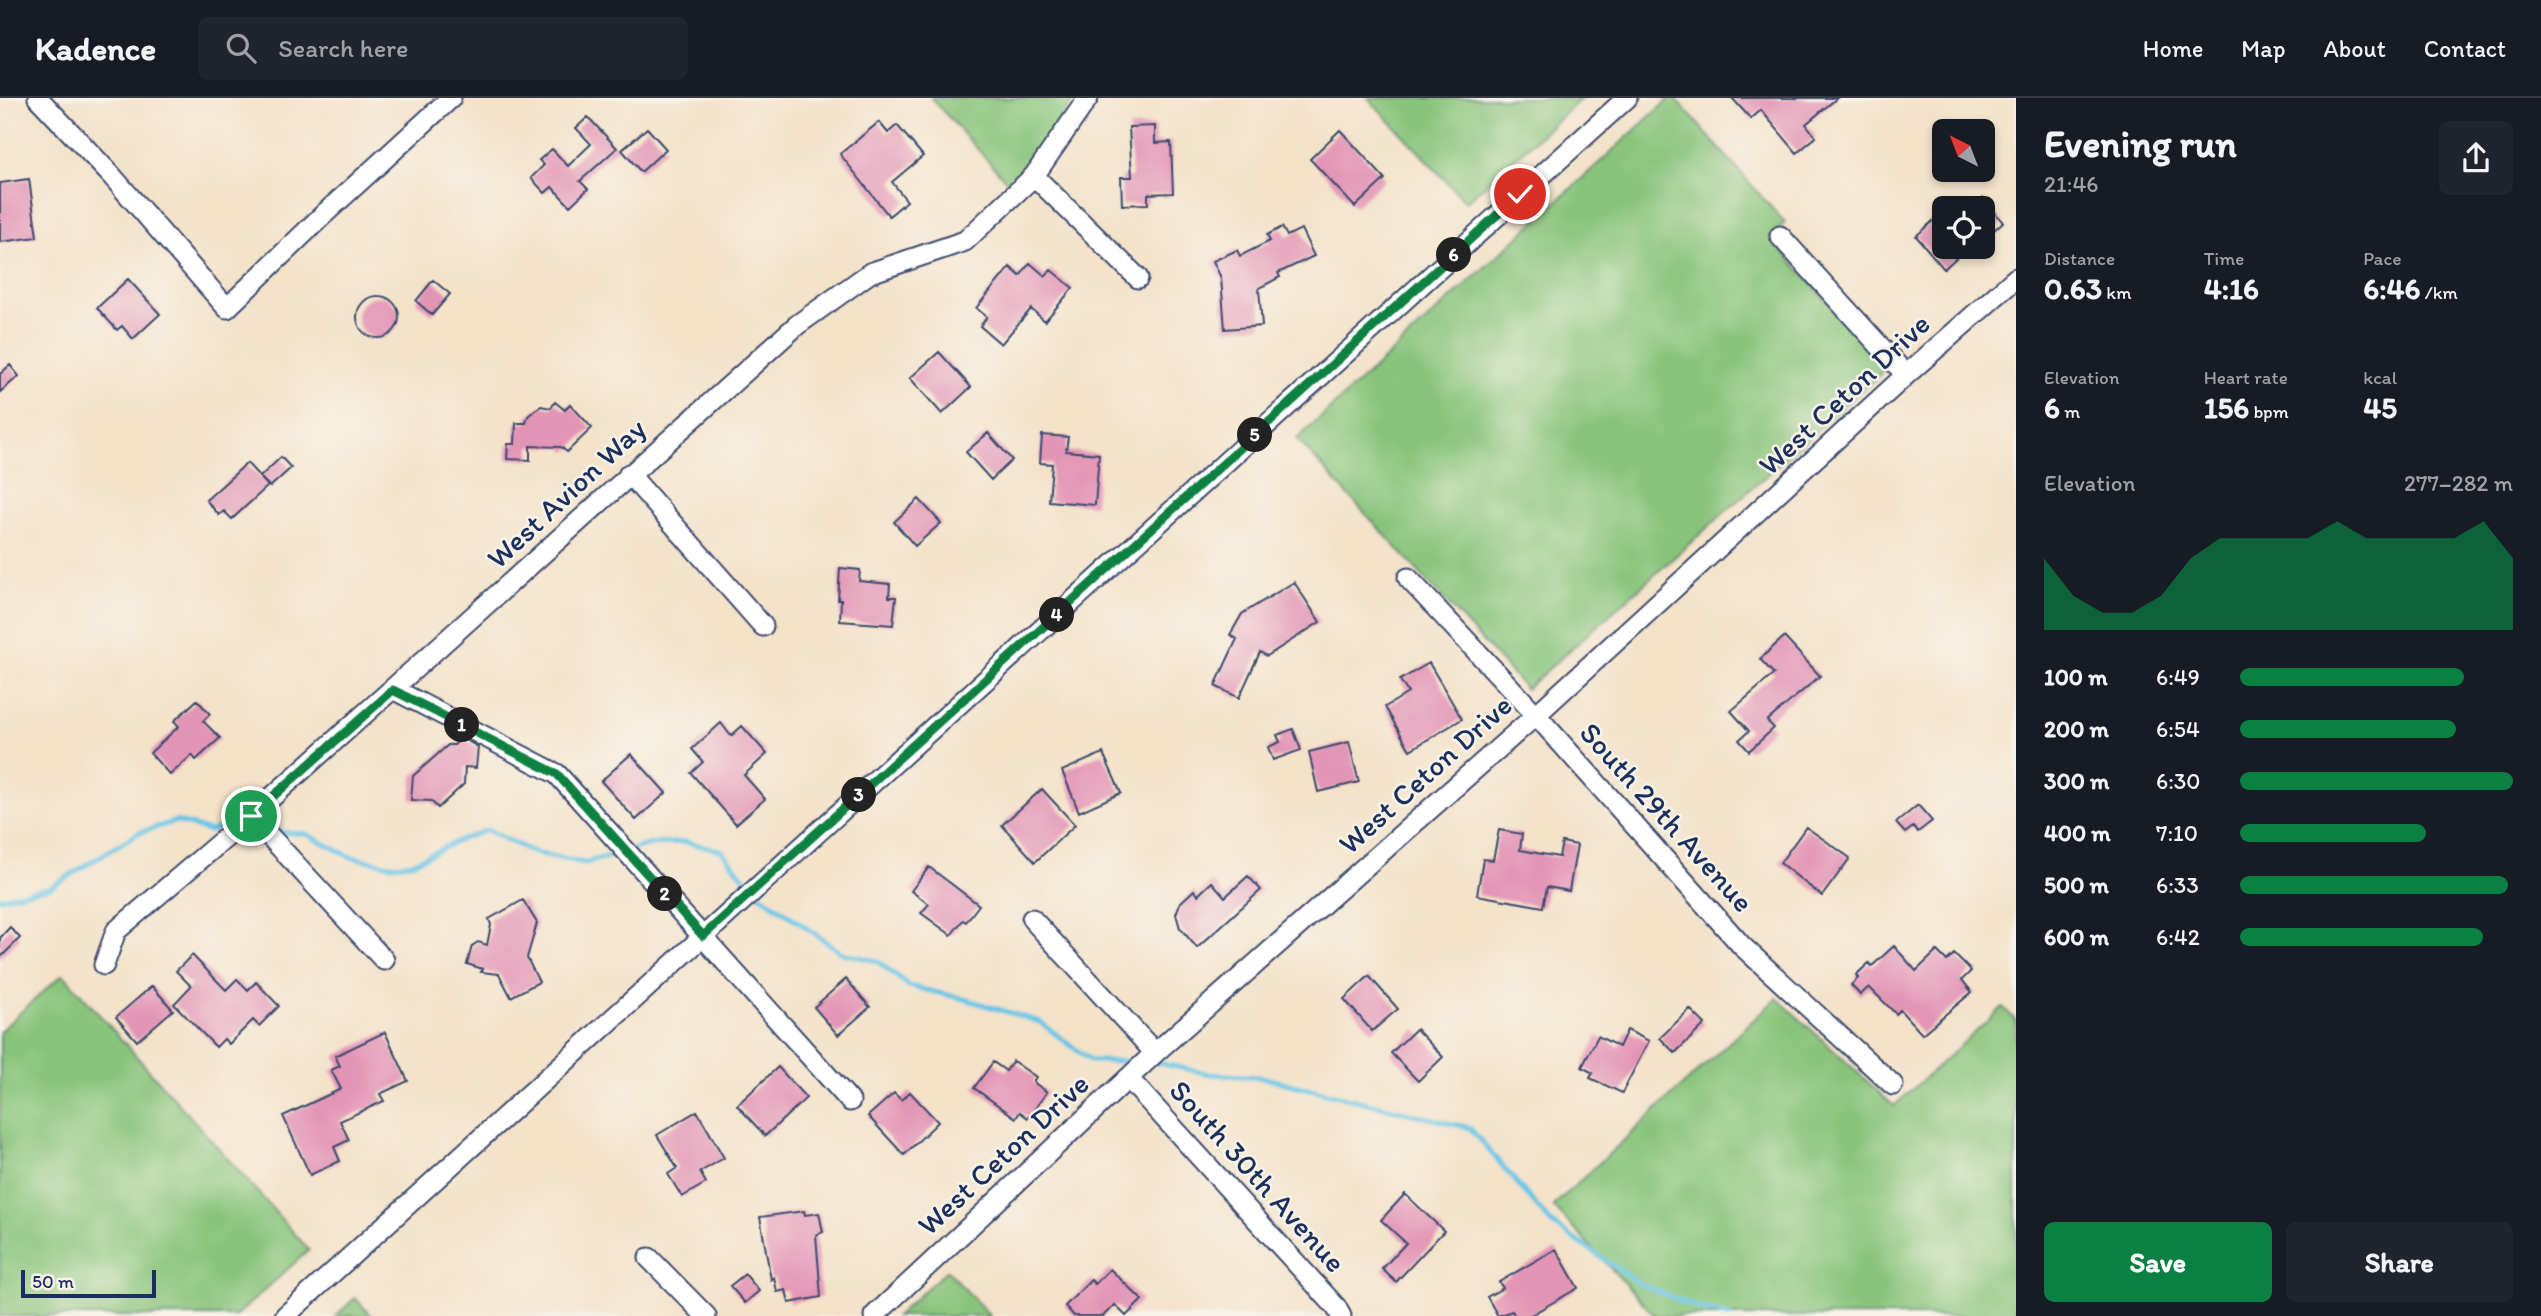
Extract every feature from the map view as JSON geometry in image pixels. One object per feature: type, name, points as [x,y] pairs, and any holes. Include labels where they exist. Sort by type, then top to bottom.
[{"type":"street","points":[[38,98],[111,175],[227,309],[323,215],[452,98]]},
{"type":"street","name":"West Avion Way","points":[[104,965],[116,931],[393,690],[797,325],[870,273],[965,240],[1034,176],[1088,98]]},
{"type":"street","points":[[285,1316],[1627,98]]},
{"type":"street","points":[[1034,176],[1138,278]]},
{"type":"street","points":[[1780,236],[1906,375]]},
{"type":"street","name":"West Ceton Drive","points":[[874,1316],[1155,1053],[1536,715],[1906,375],[2016,278]]},
{"type":"street","points":[[629,474],[764,626]]},
{"type":"street","name":"South 29th Avenue","points":[[1408,578],[1536,715],[1742,946],[1893,1085]]},
{"type":"street","points":[[393,690],[557,774],[850,1101]]},
{"type":"street","points":[[251,816],[384,960]]},
{"type":"street","name":"South 30th Avenue","points":[[1032,919],[1155,1053]]},
{"type":"street","name":"South 30th Avenue","points":[[1128,1078],[1336,1307],[1341,1316]]},
{"type":"street","points":[[649,1258],[706,1316]]},
{"type":"green space","points":[[931,98],[1075,98],[1011,186]]},
{"type":"green space","points":[[1368,98],[1582,98],[1466,202]]},
{"type":"green space","points":[[1670,98],[1675,98],[1785,223],[1770,237],[1887,368],[1526,689],[1297,439]]},
{"type":"green space","points":[[63,974],[309,1250],[236,1316],[0,1316],[0,1031]]},
{"type":"green space","points":[[1777,998],[1894,1106],[2003,1007],[2016,1021],[2016,1316],[1655,1316],[1553,1206]]},
{"type":"green space","points":[[947,1270],[990,1316],[896,1316]]},
{"type":"green space","points":[[355,1298],[372,1316],[336,1316]]},
{"type":"building","points":[[1732,98],[1837,98],[1806,124],[1816,137],[1797,153],[1761,110],[1751,119]]},
{"type":"building","points":[[588,117],[617,148],[580,181],[588,189],[570,206],[552,187],[545,193],[531,178],[544,165],[539,160],[552,149],[568,166],[591,144],[576,128]]},
{"type":"building","points":[[879,122],[888,133],[897,125],[923,156],[892,182],[907,201],[889,216],[840,154]]},
{"type":"building","points":[[1155,126],[1155,143],[1171,142],[1173,193],[1148,194],[1148,204],[1122,205],[1121,177],[1132,177],[1129,127]]},
{"type":"building","points":[[647,128],[666,149],[641,172],[622,150]]},
{"type":"building","points":[[1340,130],[1385,179],[1355,207],[1310,159]]},
{"type":"building","points":[[29,179],[37,237],[0,242],[0,183]]},
{"type":"building","points":[[1995,213],[2003,222],[1995,229]]},
{"type":"building","points":[[1932,222],[1932,255],[1916,236]]},
{"type":"building","points":[[1282,227],[1287,236],[1301,229],[1314,256],[1278,273],[1280,277],[1259,288],[1262,326],[1225,329],[1221,278],[1213,261],[1237,250],[1240,256],[1270,241],[1267,235]]},
{"type":"building","points":[[1936,259],[1955,259],[1944,269]]},
{"type":"building","points":[[1030,263],[1045,276],[1051,270],[1073,288],[1045,321],[1031,309],[1001,344],[980,326],[987,317],[976,308],[1010,267],[1020,276]]},
{"type":"building","points":[[128,279],[160,314],[133,339],[122,326],[117,330],[97,308]]},
{"type":"building","points":[[433,280],[450,294],[432,315],[416,301]]},
{"type":"building","points":[[378,296],[393,302],[399,317],[393,332],[378,338],[363,332],[357,317],[363,302]]},
{"type":"building","points":[[939,352],[971,387],[942,414],[910,378]]},
{"type":"building","points":[[10,365],[19,376],[0,392],[0,374]]},
{"type":"building","points":[[555,402],[565,410],[570,404],[592,428],[567,452],[561,447],[530,446],[530,460],[507,459],[508,444],[515,444],[516,423],[526,423],[528,416],[535,410],[541,406],[551,408]]},
{"type":"building","points":[[988,433],[1012,460],[991,480],[966,452]]},
{"type":"building","points":[[1042,435],[1068,437],[1066,451],[1099,454],[1095,505],[1049,501],[1052,464],[1040,463]]},
{"type":"building","points":[[281,457],[291,468],[270,487],[260,477]]},
{"type":"building","points":[[247,463],[268,486],[232,519],[224,511],[219,515],[206,500]]},
{"type":"building","points":[[919,499],[941,523],[915,546],[894,522]]},
{"type":"building","points":[[840,568],[860,570],[859,581],[890,584],[889,597],[896,597],[893,625],[840,621]]},
{"type":"building","points":[[1294,582],[1320,622],[1267,656],[1260,652],[1239,698],[1215,686],[1237,639],[1230,635],[1242,614]]},
{"type":"building","points":[[1784,637],[1820,676],[1767,721],[1774,728],[1749,751],[1739,740],[1749,731],[1731,711],[1774,674],[1760,659]]},
{"type":"building","points":[[1429,663],[1462,719],[1410,750],[1385,707],[1408,693],[1400,680]]},
{"type":"building","points":[[197,700],[210,714],[203,721],[220,738],[196,760],[192,755],[170,775],[150,753],[179,726],[174,721]]},
{"type":"building","points":[[721,723],[731,736],[742,726],[767,754],[744,775],[765,799],[736,824],[691,773],[703,762],[692,749]]},
{"type":"building","points":[[1293,729],[1301,750],[1273,760],[1268,747],[1280,742],[1277,735]]},
{"type":"building","points":[[462,738],[478,747],[476,768],[465,767],[464,784],[438,808],[431,801],[411,800],[413,776],[448,745],[454,745]]},
{"type":"building","points":[[1349,742],[1359,782],[1318,792],[1309,752]]},
{"type":"building","points":[[1103,753],[1121,793],[1079,812],[1062,771]]},
{"type":"building","points":[[631,754],[666,793],[636,820],[601,781]]},
{"type":"building","points":[[1042,789],[1075,825],[1035,862],[1002,825]]},
{"type":"building","points":[[1918,805],[1932,821],[1918,832],[1913,827],[1905,833],[1896,823]]},
{"type":"building","points":[[1806,827],[1850,858],[1822,896],[1780,863]]},
{"type":"building","points":[[1499,830],[1522,834],[1520,850],[1559,857],[1562,842],[1577,845],[1569,891],[1547,887],[1543,907],[1477,895],[1483,859],[1493,860]]},
{"type":"building","points":[[929,867],[979,905],[951,935],[921,913],[929,904],[911,891]]},
{"type":"building","points":[[1248,876],[1261,890],[1197,948],[1180,928],[1176,914],[1180,903],[1194,890],[1198,895],[1212,882],[1225,897]]},
{"type":"building","points":[[523,900],[537,923],[527,958],[539,982],[511,997],[499,974],[481,972],[483,969],[467,964],[472,946],[478,942],[487,945],[491,925],[489,919]]},
{"type":"building","points":[[10,927],[20,938],[0,958],[0,938]]},
{"type":"building","points":[[1894,946],[1916,971],[1937,951],[1947,961],[1954,954],[1971,971],[1962,980],[1972,992],[1922,1034],[1900,1010],[1896,1014],[1869,987],[1860,995],[1851,985],[1858,978],[1856,975],[1869,963],[1872,966]]},
{"type":"building","points":[[192,955],[226,990],[237,979],[248,990],[256,982],[279,1006],[259,1026],[253,1020],[229,1044],[224,1039],[216,1047],[174,1004],[191,986],[176,971]]},
{"type":"building","points":[[1369,976],[1398,1009],[1372,1031],[1344,999]]},
{"type":"building","points":[[846,979],[870,1007],[838,1035],[814,1007]]},
{"type":"building","points":[[152,986],[173,1010],[137,1041],[116,1017]]},
{"type":"building","points":[[1690,1009],[1705,1024],[1675,1053],[1660,1038]]},
{"type":"building","points":[[1416,1029],[1443,1057],[1418,1081],[1391,1053]]},
{"type":"building","points":[[1627,1030],[1649,1041],[1622,1093],[1590,1078],[1593,1073],[1582,1067],[1598,1036],[1619,1047]]},
{"type":"building","points":[[385,1032],[408,1081],[380,1094],[384,1101],[340,1121],[349,1140],[334,1147],[340,1161],[310,1175],[283,1116],[341,1089],[331,1070],[340,1066],[335,1056]]},
{"type":"building","points":[[1013,1061],[1036,1077],[1033,1082],[1047,1092],[1028,1118],[1020,1112],[1016,1118],[974,1088],[993,1062],[1006,1071]]},
{"type":"building","points":[[778,1067],[806,1098],[765,1136],[737,1105]]},
{"type":"building","points":[[910,1092],[938,1122],[904,1155],[868,1116],[894,1093],[901,1100]]},
{"type":"building","points":[[697,1111],[724,1158],[700,1172],[706,1183],[682,1197],[668,1174],[677,1168],[657,1135]]},
{"type":"building","points":[[1405,1194],[1444,1231],[1396,1282],[1382,1269],[1406,1243],[1381,1220]]},
{"type":"building","points":[[804,1211],[805,1215],[819,1213],[823,1232],[816,1235],[821,1297],[789,1303],[786,1290],[777,1292],[774,1277],[771,1280],[760,1217]]},
{"type":"building","points":[[1556,1249],[1578,1288],[1529,1316],[1515,1316],[1512,1311],[1498,1316],[1487,1297],[1503,1288],[1499,1282]]},
{"type":"building","points":[[1110,1269],[1142,1300],[1126,1316],[1115,1305],[1103,1316],[1074,1316],[1065,1306],[1091,1280],[1095,1284]]},
{"type":"building","points":[[745,1274],[759,1291],[745,1303],[730,1286]]},
{"type":"waterway","points":[[0,898],[51,887],[138,833],[176,821],[210,831],[231,823]]},
{"type":"waterway","points":[[272,827],[282,832],[306,834],[351,857],[391,865],[412,863],[487,830],[535,853],[585,863],[621,853]]},
{"type":"waterway","points":[[630,850],[651,844],[685,842],[721,850],[752,887]]},
{"type":"waterway","points":[[759,894],[842,953],[877,961],[909,986],[965,999],[1040,1022],[1091,1061],[1137,1061]]},
{"type":"waterway","points":[[1153,1062],[1210,1074],[1261,1077],[1470,1128],[1551,1223],[1640,1284],[1695,1307],[1729,1316]]},
{"type":"route","points":[[251,816],[393,690],[557,774],[703,936],[1520,194]]}]
